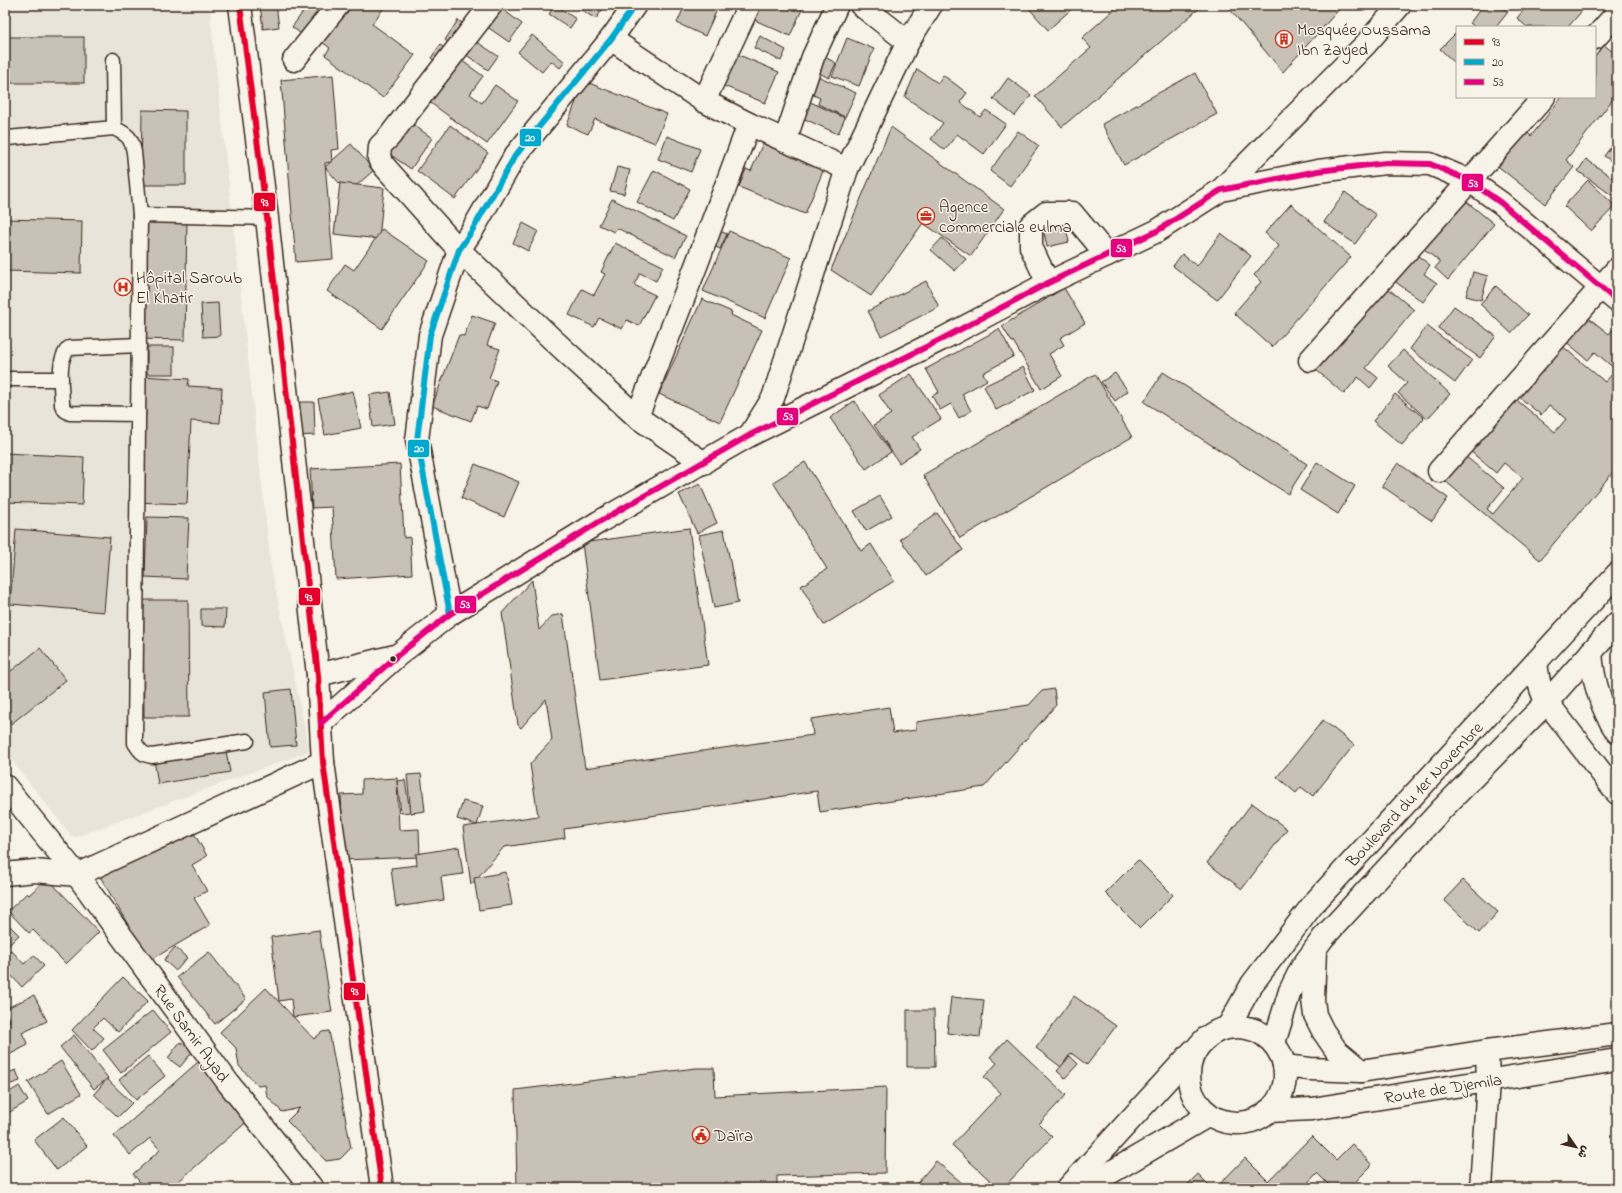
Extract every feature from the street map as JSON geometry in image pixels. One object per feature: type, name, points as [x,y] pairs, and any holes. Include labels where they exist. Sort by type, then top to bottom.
[{"type":"street","points":[[240,5],[267,218],[318,675],[323,762],[382,1188]]},
{"type":"street","points":[[294,60],[338,5]]},
{"type":"street","points":[[491,5],[389,137],[380,146],[379,159],[459,250],[551,338],[638,417],[704,463]]},
{"type":"street","points":[[450,614],[417,440],[430,335],[459,250],[515,156],[611,39],[635,5]]},
{"type":"street","points":[[704,101],[749,5]]},
{"type":"street","points":[[785,141],[813,57],[837,5]]},
{"type":"street","points":[[861,5],[908,42]]},
{"type":"street","points":[[750,435],[773,398],[847,170],[908,42],[931,5]]},
{"type":"street","points":[[321,723],[398,655],[450,614],[599,522],[704,463],[750,435],[942,339],[1048,283],[1157,231],[1221,190],[1365,45],[1400,5]]},
{"type":"street","points":[[1596,37],[1617,13]]},
{"type":"street","points":[[611,39],[704,101],[847,170]]},
{"type":"street","points":[[1310,360],[1543,98]]},
{"type":"street","points":[[638,417],[749,124]]},
{"type":"street","points":[[1221,190],[1318,172],[1386,163],[1430,164],[1470,181],[1501,203],[1609,295]]},
{"type":"street","points":[[1048,283],[1031,247],[1031,225],[1046,213],[1072,213],[1107,255]]},
{"type":"street","points":[[1439,471],[1609,295],[1617,269]]},
{"type":"street","name":"Boulevard du 1er Novembre","points":[[1228,1027],[1252,984],[1314,903],[1617,574]]},
{"type":"street","name":"Boulevard du 1er Novembre","points":[[1274,1043],[1290,990],[1302,967],[1323,938],[1442,809],[1547,702],[1617,623]]},
{"type":"street","points":[[1591,652],[1597,691],[1605,711],[1617,732]]},
{"type":"street","points":[[318,675],[398,655]]},
{"type":"street","points":[[1536,662],[1540,686],[1547,702],[1617,793]]},
{"type":"street","points":[[5,874],[35,871],[76,875],[323,762]]},
{"type":"street","name":"Rue Samir Ayad","points":[[5,786],[76,875],[229,1084],[312,1188]]},
{"type":"street","points":[[1419,789],[1442,809]]},
{"type":"street","points":[[1315,950],[1313,1000],[1315,1015],[1323,1031],[1336,1050],[1361,1071]]},
{"type":"street","points":[[1068,1188],[1205,1038],[1216,1031],[1228,1027],[1240,1026],[1253,1029],[1264,1034],[1274,1043],[1280,1053],[1284,1066],[1285,1078],[1283,1091],[1277,1102],[1258,1118],[1246,1122],[1233,1123],[1221,1121],[1209,1115],[1193,1096],[1189,1084],[1188,1071],[1191,1059],[1197,1048]]},
{"type":"street","name":"Route de Djemila","points":[[1284,1066],[1310,1069],[1361,1071],[1487,1050],[1617,1034]]},
{"type":"street","points":[[1478,1184],[1488,1081],[1487,1050]]},
{"type":"street","name":"Route de Djemila","points":[[1268,1111],[1312,1109],[1617,1060]]},
{"type":"street","points":[[1084,1188],[1209,1115]]},
{"type":"lane","points":[[113,60],[114,128]]},
{"type":"lane","points":[[8,138],[114,128],[126,134],[132,142],[140,215],[135,743],[145,755],[152,756],[247,741]]},
{"type":"lane","points":[[140,215],[267,218]]},
{"type":"lane","points":[[138,414],[70,413],[65,410],[62,405],[60,360],[64,352],[69,348],[139,345]]},
{"type":"lane","points":[[5,379],[61,379]]},
{"type":"shaded area","name":"Hôpital Saroub El Khatir","points":[[5,5],[209,5],[271,568],[310,751],[73,838],[5,752]]},
{"type":"building","points":[[260,5],[276,5],[279,27],[263,29]]},
{"type":"building","points":[[308,5],[386,5],[372,24],[415,55],[383,98],[325,55],[330,48],[309,32],[305,37],[292,27]]},
{"type":"building","points":[[497,5],[522,24],[509,42],[470,15]]},
{"type":"building","points":[[531,5],[542,5],[539,10]]},
{"type":"building","points":[[555,5],[576,19],[570,28],[549,14]]},
{"type":"building","points":[[573,5],[605,5],[596,19]]},
{"type":"building","points":[[685,5],[719,5],[705,36],[677,23]]},
{"type":"building","points":[[754,5],[804,5],[790,36],[748,17]]},
{"type":"building","points":[[1026,5],[1076,5],[1048,30]]},
{"type":"building","points":[[1119,5],[1203,5],[1062,127],[1035,96],[1091,48],[1082,38]]},
{"type":"building","name":"Mosquée Oussama Ibn Zayed","points":[[1226,5],[1343,5],[1283,72]]},
{"type":"building","points":[[1483,5],[1498,5],[1508,12],[1497,26],[1474,26],[1470,23]]},
{"type":"building","points":[[1528,5],[1587,5],[1569,26],[1526,26],[1517,18]]},
{"type":"building","points":[[458,20],[481,36],[477,42],[498,56],[488,70],[445,40]]},
{"type":"building","points":[[1456,33],[1456,64],[1440,49]]},
{"type":"building","points":[[532,35],[565,62],[560,68],[551,61],[542,72],[518,52]]},
{"type":"building","points":[[760,36],[786,50],[781,61],[754,48]]},
{"type":"building","points":[[5,37],[84,37],[84,83],[5,83]]},
{"type":"building","points":[[847,38],[874,49],[859,86],[832,76]]},
{"type":"building","points":[[440,45],[483,76],[470,94],[482,103],[495,85],[518,101],[487,144],[417,93],[439,64],[431,58]]},
{"type":"building","points":[[1604,45],[1617,55],[1617,94],[1566,160],[1574,167],[1545,204],[1494,163],[1522,127],[1531,136],[1561,98],[1596,98],[1596,55]]},
{"type":"building","points":[[806,47],[836,63],[829,78],[798,62]]},
{"type":"building","points":[[725,49],[779,72],[765,103],[712,81]]},
{"type":"building","points":[[917,69],[938,83],[943,75],[967,93],[960,102],[980,117],[986,110],[1006,124],[984,154],[957,134],[945,150],[931,139],[943,123],[905,97]]},
{"type":"building","points":[[1195,73],[1217,114],[1124,165],[1102,124]]},
{"type":"building","points":[[813,74],[856,93],[845,117],[818,104],[820,98],[805,91]]},
{"type":"building","points":[[333,75],[339,149],[331,150],[332,162],[325,163],[333,259],[296,262],[281,80]]},
{"type":"building","points":[[1008,78],[1031,95],[1015,116],[993,99]]},
{"type":"building","points":[[584,81],[667,114],[655,143],[595,119],[588,134],[567,125]]},
{"type":"building","points":[[806,100],[845,118],[838,134],[798,116]]},
{"type":"building","points":[[142,110],[186,111],[186,185],[141,185]]},
{"type":"building","points":[[394,111],[432,138],[411,169],[372,142]]},
{"type":"building","points":[[450,125],[488,153],[455,199],[417,171]]},
{"type":"building","name":"Agence commerciale eulma","points":[[891,127],[1004,209],[971,256],[923,223],[871,296],[831,270]]},
{"type":"building","points":[[1018,131],[1039,146],[1010,186],[990,171]]},
{"type":"building","points":[[667,136],[700,149],[691,172],[658,159]]},
{"type":"building","points":[[765,138],[826,164],[805,214],[739,187],[746,169],[751,171]]},
{"type":"building","points":[[1617,139],[1617,165],[1604,156]]},
{"type":"building","points":[[351,144],[374,170],[348,193],[325,167]]},
{"type":"building","points":[[1586,159],[1617,181],[1617,199],[1578,171]]},
{"type":"building","points":[[617,167],[630,170],[624,194],[610,191]]},
{"type":"building","points":[[654,170],[690,189],[673,221],[637,202]]},
{"type":"building","points":[[1588,180],[1615,206],[1591,231],[1564,206]]},
{"type":"building","points":[[340,183],[384,188],[379,239],[334,234]]},
{"type":"building","points":[[1345,192],[1376,215],[1355,244],[1324,222]]},
{"type":"building","points":[[1461,197],[1494,224],[1448,280],[1435,268],[1440,262],[1419,245]]},
{"type":"building","points":[[612,199],[686,236],[675,257],[617,228],[614,232],[599,225]]},
{"type":"building","points":[[1291,204],[1351,257],[1272,347],[1234,313],[1261,282],[1254,275],[1279,246],[1265,233]]},
{"type":"building","points":[[138,218],[187,218],[185,340],[136,339]]},
{"type":"building","points":[[1064,218],[1069,242],[1047,247],[1042,223]]},
{"type":"building","points":[[5,219],[82,221],[81,273],[5,271]]},
{"type":"building","points":[[523,223],[538,231],[528,251],[513,243]]},
{"type":"building","points":[[382,229],[429,261],[382,329],[327,291],[345,264],[354,270]]},
{"type":"building","points":[[715,229],[727,234],[720,249],[709,244]]},
{"type":"building","points":[[729,231],[791,258],[765,318],[703,291]]},
{"type":"building","points":[[1221,233],[1251,256],[1217,300],[1173,266],[1182,254],[1197,266]]},
{"type":"building","points":[[942,238],[966,259],[955,271],[931,250]]},
{"type":"building","points":[[615,243],[663,266],[656,281],[640,273],[634,285],[655,295],[639,326],[627,320],[622,329],[599,318],[594,327],[569,315],[582,289],[594,295],[605,274],[601,272]]},
{"type":"building","points":[[1413,252],[1430,265],[1424,274],[1437,283],[1423,302],[1393,280]]},
{"type":"building","points":[[1473,272],[1488,276],[1481,300],[1466,296]]},
{"type":"building","points":[[926,281],[939,307],[881,336],[868,311]]},
{"type":"building","points":[[1384,285],[1414,310],[1366,368],[1378,378],[1370,388],[1358,377],[1344,394],[1315,369]]},
{"type":"building","points":[[1496,286],[1528,315],[1511,333],[1480,304]]},
{"type":"building","points":[[1064,288],[1085,323],[1060,338],[1064,345],[1049,354],[1062,376],[1041,389],[1013,341],[1012,342],[1002,326]]},
{"type":"building","points":[[702,299],[732,312],[731,315],[762,330],[720,422],[659,394]]},
{"type":"building","points":[[218,303],[220,336],[203,337],[201,304]]},
{"type":"building","points":[[1454,306],[1496,336],[1480,358],[1438,328]]},
{"type":"building","points":[[472,315],[495,323],[487,345],[500,349],[489,378],[497,381],[487,409],[477,406],[471,421],[432,406],[459,335],[464,336]]},
{"type":"building","points":[[1585,315],[1609,334],[1615,327],[1617,329],[1617,467],[1540,560],[1433,471],[1453,446],[1504,488],[1487,509],[1493,514],[1523,478],[1504,463],[1496,473],[1463,445],[1507,392],[1555,432],[1566,419],[1549,405],[1541,415],[1518,396],[1561,345],[1605,382],[1616,370],[1595,352],[1588,360],[1564,340]]},
{"type":"building","points":[[1427,326],[1472,360],[1455,383],[1410,349]]},
{"type":"building","points":[[999,329],[1014,356],[983,373],[987,380],[962,394],[971,411],[959,418],[951,404],[940,410],[932,396],[939,392],[926,369]]},
{"type":"building","points":[[147,347],[174,347],[174,374],[147,374]]},
{"type":"building","points":[[1403,350],[1450,394],[1427,419],[1398,393],[1407,383],[1388,366]]},
{"type":"building","points":[[1023,367],[1035,390],[996,410],[984,386]]},
{"type":"building","points":[[1163,372],[1307,464],[1288,494],[1144,402]]},
{"type":"building","points":[[1115,373],[1128,391],[1115,401],[1101,382]]},
{"type":"building","points":[[911,374],[941,419],[912,437],[920,449],[899,463],[874,425],[891,414],[879,395]]},
{"type":"building","points":[[1095,374],[1132,437],[960,538],[923,475]]},
{"type":"building","points":[[141,376],[189,379],[188,386],[222,388],[220,423],[191,421],[187,504],[134,502]]},
{"type":"building","points":[[353,391],[361,428],[325,435],[318,399]]},
{"type":"building","points":[[390,392],[395,424],[373,427],[369,395]]},
{"type":"building","points":[[1395,394],[1424,418],[1402,445],[1373,421]]},
{"type":"building","points":[[854,401],[891,452],[866,469],[830,418]]},
{"type":"building","points":[[297,402],[314,402],[315,435],[298,436]]},
{"type":"building","points":[[5,453],[84,457],[82,505],[5,502]]},
{"type":"building","points":[[805,462],[861,551],[871,544],[894,581],[824,625],[801,586],[827,569],[773,482]]},
{"type":"building","points":[[1317,462],[1355,486],[1338,514],[1300,490]]},
{"type":"building","points":[[1398,463],[1448,498],[1432,521],[1382,486]]},
{"type":"building","points":[[400,464],[404,538],[410,537],[412,574],[336,579],[332,507],[312,508],[310,469]]},
{"type":"building","points":[[475,464],[519,482],[504,517],[461,498]]},
{"type":"building","points":[[700,484],[717,523],[697,533],[679,494]]},
{"type":"building","points":[[880,496],[892,516],[866,531],[854,511]]},
{"type":"building","points":[[937,513],[963,550],[926,576],[900,539]]},
{"type":"building","points":[[147,517],[189,518],[186,579],[145,577]]},
{"type":"building","points":[[689,528],[708,665],[600,680],[582,543]]},
{"type":"building","points":[[16,529],[110,537],[104,612],[10,604]]},
{"type":"building","points":[[724,530],[738,603],[714,608],[699,535]]},
{"type":"building","points":[[532,580],[539,630],[552,616],[563,614],[585,768],[813,735],[811,719],[889,707],[893,733],[916,730],[916,722],[1029,705],[1042,691],[1054,689],[1056,705],[984,787],[820,812],[817,791],[564,829],[565,838],[504,847],[471,885],[463,827],[538,816],[530,764],[552,740],[546,699],[521,728],[518,725],[502,613]]},
{"type":"building","points":[[143,600],[188,600],[189,717],[144,717]]},
{"type":"building","points":[[201,609],[226,609],[225,627],[201,626]]},
{"type":"building","points":[[40,648],[66,680],[11,724],[5,716],[5,664],[11,671]]},
{"type":"building","points":[[291,689],[296,745],[270,747],[265,692]]},
{"type":"building","points":[[1323,720],[1354,745],[1313,796],[1301,787],[1296,793],[1277,777]]},
{"type":"building","points":[[224,741],[230,772],[158,784],[153,753]]},
{"type":"building","points":[[421,774],[425,811],[411,813],[407,775]]},
{"type":"building","points":[[397,778],[399,830],[419,829],[420,857],[344,860],[341,795],[362,794],[362,780]]},
{"type":"building","points":[[405,780],[410,812],[401,813],[397,781]]},
{"type":"building","points":[[463,801],[483,806],[477,825],[457,819]]},
{"type":"building","points":[[1252,803],[1287,829],[1242,889],[1207,863]]},
{"type":"building","points":[[183,814],[207,856],[192,865],[207,891],[194,898],[210,925],[149,961],[94,866]]},
{"type":"building","points":[[459,847],[463,874],[441,877],[444,900],[396,907],[391,868],[417,865],[416,854]]},
{"type":"building","points":[[1138,860],[1173,895],[1140,928],[1105,893]]},
{"type":"building","points":[[506,872],[512,905],[479,910],[474,878]]},
{"type":"building","points":[[47,878],[99,932],[66,964],[33,930],[29,933],[8,911],[27,893],[29,895]]},
{"type":"building","points":[[1463,880],[1498,912],[1479,933],[1444,900]]},
{"type":"building","points":[[5,921],[19,935],[5,949]]},
{"type":"building","points":[[319,930],[332,1012],[293,1017],[291,999],[279,1001],[271,937]]},
{"type":"building","points":[[175,947],[187,958],[176,971],[164,960]]},
{"type":"building","points":[[11,950],[24,964],[34,955],[44,966],[22,987],[5,969],[5,956]]},
{"type":"building","points":[[209,952],[246,999],[215,1024],[177,977]]},
{"type":"building","points":[[123,977],[148,1001],[118,1032],[103,1018],[93,1028],[104,1038],[92,1051],[72,1030]]},
{"type":"building","points":[[266,988],[314,1039],[322,1032],[329,1031],[351,1148],[340,1159],[326,1161],[287,1121],[300,1108],[282,1112],[267,1096],[265,1085],[258,1086],[239,1066],[236,1048],[220,1032]]},
{"type":"building","points":[[34,995],[47,1021],[22,1033],[28,1045],[5,1057],[5,1023],[10,1021],[5,1009]]},
{"type":"building","points":[[1074,996],[1116,1026],[1087,1065],[1071,1053],[1061,1067],[1036,1048]]},
{"type":"building","points":[[951,997],[984,1000],[980,1037],[947,1033]]},
{"type":"building","points":[[153,1010],[171,1032],[121,1073],[103,1050]]},
{"type":"building","points":[[907,1010],[934,1010],[935,1067],[907,1067]]},
{"type":"building","points":[[74,1035],[108,1078],[94,1089],[60,1047]]},
{"type":"building","points":[[1007,1039],[1066,1095],[1039,1124],[1052,1137],[1003,1188],[998,1188],[952,1145],[1001,1093],[984,1077],[997,1063],[990,1057]]},
{"type":"building","points":[[180,1042],[193,1051],[180,1067],[168,1058]]},
{"type":"building","points":[[148,1056],[165,1076],[136,1100],[119,1080]]},
{"type":"building","points":[[1070,1056],[1078,1064],[1065,1078],[1057,1071]]},
{"type":"building","points":[[61,1061],[81,1094],[48,1114],[28,1082]]},
{"type":"building","points":[[199,1061],[250,1119],[171,1188],[145,1188],[133,1174],[160,1150],[150,1138],[130,1155],[114,1136]]},
{"type":"building","name":"Daïra","points":[[696,1068],[714,1068],[715,1096],[886,1087],[885,1173],[777,1176],[777,1188],[602,1188],[602,1186],[573,1186],[573,1188],[517,1188],[515,1090]]},
{"type":"building","points":[[16,1070],[20,1081],[5,1086],[5,1074]]},
{"type":"building","points":[[107,1079],[132,1103],[118,1117],[94,1094]]},
{"type":"building","points":[[19,1086],[28,1101],[5,1115],[5,1095]]},
{"type":"building","points":[[64,1117],[87,1146],[57,1170],[34,1140]]},
{"type":"building","points":[[1312,1136],[1336,1160],[1352,1144],[1372,1165],[1349,1188],[1332,1188],[1317,1173],[1303,1188],[1216,1188],[1245,1158],[1268,1181]]},
{"type":"building","points":[[936,1161],[968,1188],[913,1188]]},
{"type":"building","points":[[1198,1174],[1212,1188],[1184,1188]]},
{"type":"transit line","name":"93","points":[[240,5],[267,218],[318,675],[323,762],[382,1188]]},
{"type":"transit line","name":"20","points":[[450,614],[417,440],[430,335],[459,250],[473,229],[515,156],[611,39],[635,5]]},
{"type":"transit line","name":"53","points":[[321,723],[398,655],[450,614],[599,522],[750,435],[942,339],[1048,283],[1157,231],[1221,190],[1318,171],[1386,163],[1430,164],[1470,181],[1501,203],[1617,301]]},
{"type":"place","name":"Mosquée Oussama Ibn Zayed","points":[[1284,39]]},
{"type":"place","name":"Agence commerciale eulma","points":[[926,216]]},
{"type":"place","name":"Hôpital Saroub El Khatir","points":[[123,287]]},
{"type":"place","name":"Daïra","points":[[701,1135]]}]
